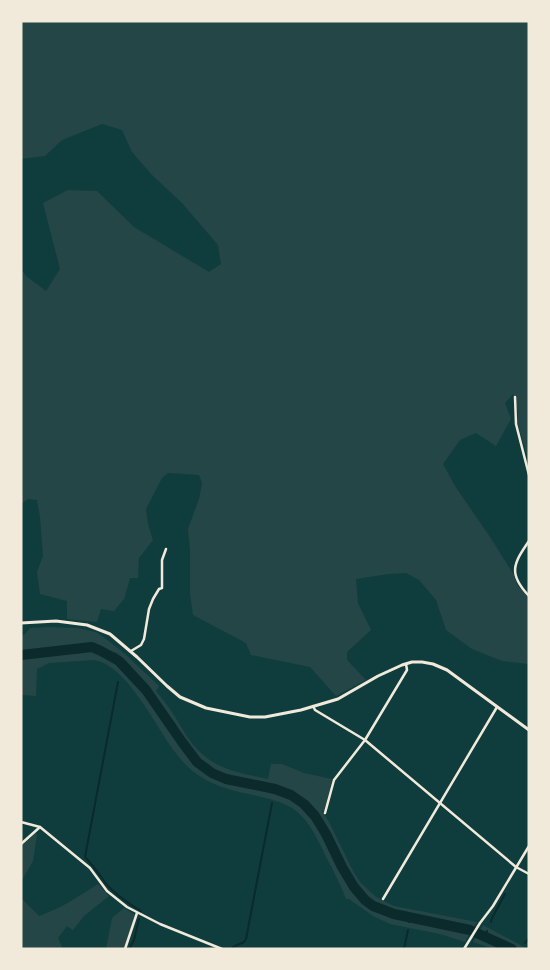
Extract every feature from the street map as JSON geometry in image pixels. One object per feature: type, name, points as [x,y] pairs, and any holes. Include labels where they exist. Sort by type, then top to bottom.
[{"type":"main road","points":[[21,623],[56,621],[87,625],[110,634],[180,697],[206,708],[250,718],[301,710],[338,699],[378,676],[412,662],[422,662],[434,664],[447,670],[529,730]]},
{"type":"street","points":[[515,397],[516,424],[529,475]]},
{"type":"street","points":[[529,541],[520,553],[515,572],[519,585],[529,596]]},
{"type":"street","points":[[130,651],[140,645],[144,639],[149,609],[159,589],[162,588],[162,560],[166,549]]},
{"type":"street","points":[[325,813],[334,780],[364,740],[407,670],[406,664]]},
{"type":"street","points":[[313,706],[315,710],[364,740],[516,867],[529,874]]},
{"type":"street","points":[[384,898],[497,707]]},
{"type":"street","points":[[21,822],[40,826],[90,868],[107,891],[127,907],[171,929],[222,949]]},
{"type":"street","points":[[21,844],[40,826]]},
{"type":"street","points":[[464,949],[493,906],[529,846]]},
{"type":"street","points":[[125,949],[137,913]]},
{"type":"shaded area","points":[[22,21],[529,21],[529,463],[517,421],[518,413],[513,394],[505,403],[511,419],[496,446],[476,433],[460,440],[443,464],[455,486],[514,575],[517,585],[529,598],[529,664],[502,661],[472,649],[446,630],[436,600],[419,580],[406,573],[356,579],[358,603],[371,630],[347,652],[347,660],[366,680],[336,696],[310,667],[251,655],[246,643],[193,615],[190,593],[188,529],[199,499],[202,483],[199,475],[168,473],[162,478],[146,509],[153,540],[139,558],[138,578],[130,578],[124,599],[114,611],[101,609],[97,622],[67,619],[67,601],[40,594],[37,572],[43,556],[37,500],[28,499],[21,504],[21,269],[26,276],[46,291],[60,269],[43,203],[68,190],[97,191],[134,227],[209,272],[221,264],[218,245],[182,203],[153,176],[132,152],[122,130],[102,124],[62,140],[45,156],[21,159]]},
{"type":"shaded area","points":[[30,628],[77,628],[96,632],[125,654],[159,686],[156,691],[171,710],[189,740],[200,752],[215,763],[232,770],[268,779],[271,764],[282,764],[304,773],[332,779],[325,810],[322,811],[353,871],[360,882],[376,897],[394,906],[477,922],[472,929],[408,916],[383,908],[365,897],[351,879],[325,828],[309,806],[297,797],[278,788],[266,784],[232,779],[205,765],[179,737],[176,724],[130,665],[117,653],[83,643],[57,647],[53,650],[21,651],[21,636]]},
{"type":"shaded area","points":[[91,649],[111,658],[133,677],[190,756],[207,770],[228,781],[289,795],[302,804],[316,819],[353,887],[377,909],[393,916],[470,933],[465,942],[440,934],[390,924],[346,899],[311,827],[299,813],[278,802],[219,786],[200,777],[175,752],[140,698],[118,673],[106,664],[94,660],[49,663],[37,669],[36,696],[21,695],[21,657]]},
{"type":"shaded area","points":[[36,833],[33,861],[21,882],[21,846]]},
{"type":"shaded area","points":[[98,884],[109,896],[84,916],[73,930],[67,926],[58,938],[63,949],[21,949],[21,898],[39,916],[77,898]]},
{"type":"shaded area","points":[[124,908],[135,915],[124,949],[106,949],[112,918]]},
{"type":"shaded area","points":[[483,925],[526,948],[529,946],[529,949],[515,949],[479,932]]},
{"type":"shaded area","points":[[477,935],[508,949],[494,949],[473,942]]},
{"type":"waterway","points":[[21,655],[92,647],[119,661],[146,690],[197,762],[212,773],[226,779],[275,789],[291,795],[304,804],[315,816],[326,834],[354,887],[373,906],[394,914],[470,930],[512,949]]},
{"type":"waterway","points":[[118,682],[85,857],[108,886],[141,911]]},
{"type":"waterway","points":[[274,793],[275,789]]},
{"type":"waterway","points":[[233,947],[244,942],[246,939],[272,803]]},
{"type":"waterway","points":[[491,922],[505,894]]},
{"type":"waterway","points":[[409,922],[410,918]]},
{"type":"waterway","points":[[129,949],[134,940],[139,919]]},
{"type":"waterway","points":[[404,949],[408,930]]},
{"type":"waterway","points":[[485,937],[487,931]]},
{"type":"waterway","points":[[525,943],[529,938]]}]
